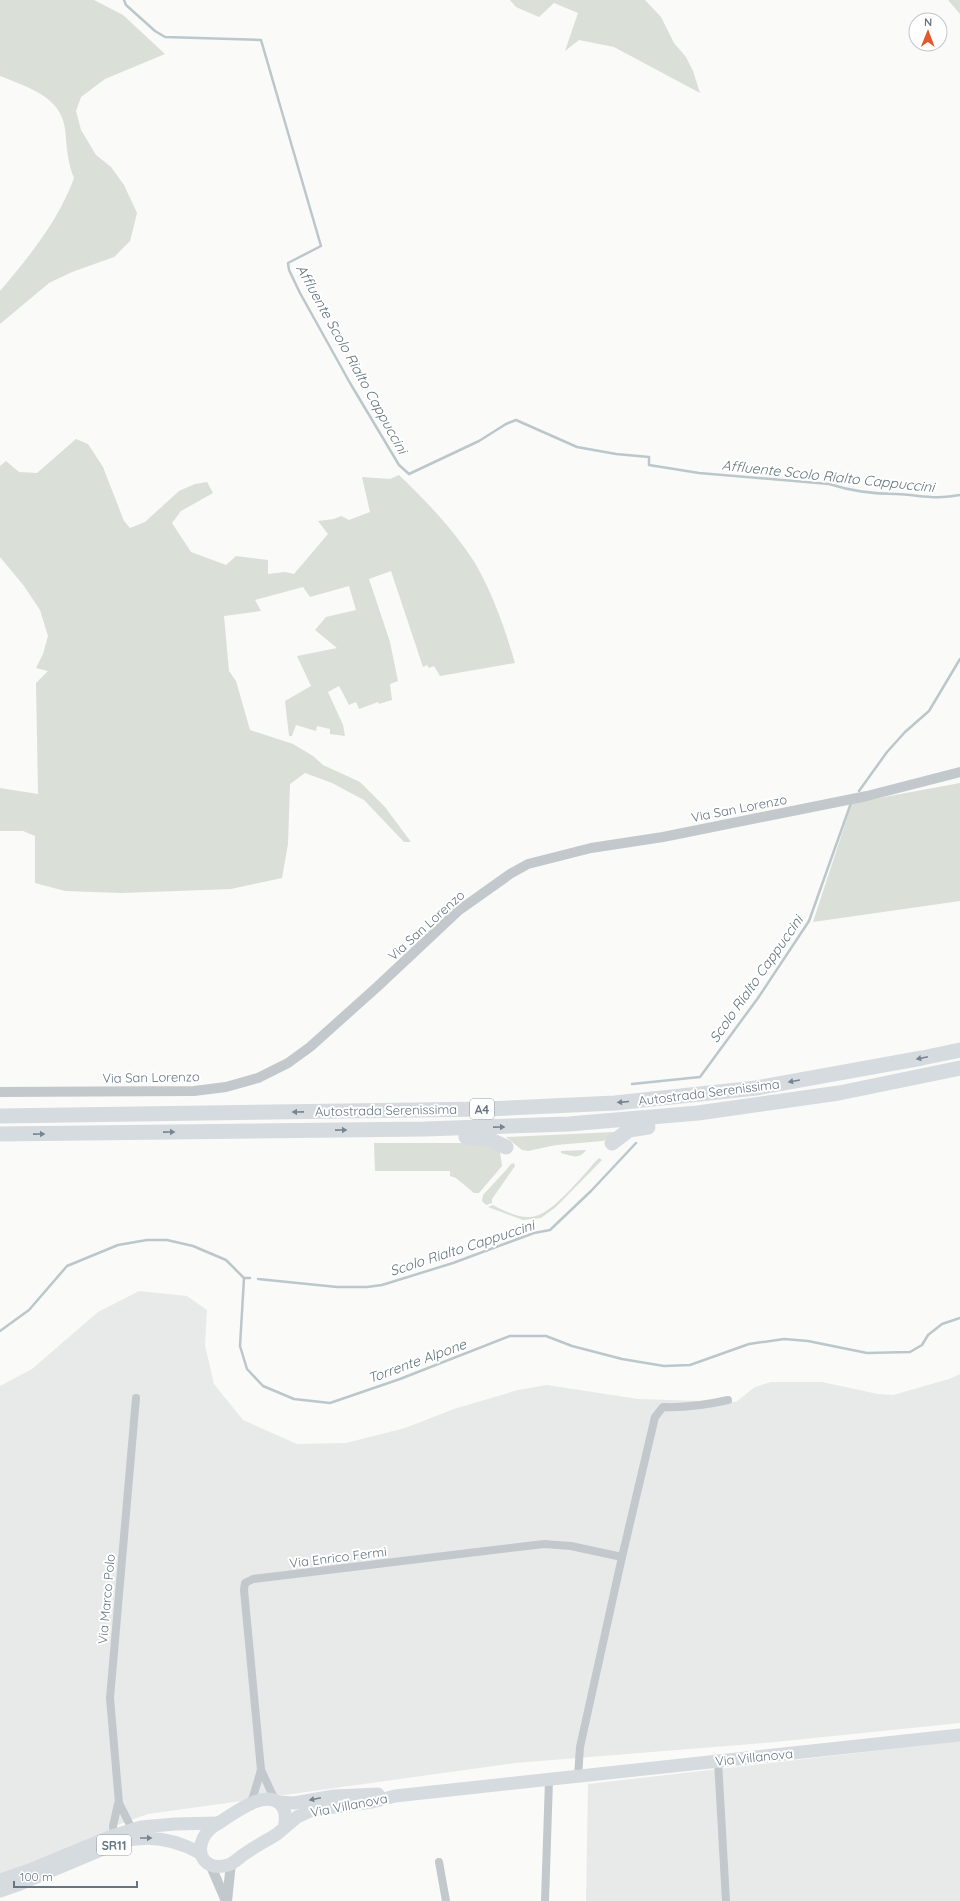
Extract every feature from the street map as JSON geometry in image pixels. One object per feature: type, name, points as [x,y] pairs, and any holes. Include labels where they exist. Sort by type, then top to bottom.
[{"type":"highway","name":"Autostrada Serenissima","points":[[0,1116],[486,1109],[615,1103],[756,1088],[915,1060],[960,1050]]},
{"type":"highway","name":"Autostrada Serenissima","points":[[0,1134],[524,1127],[698,1113],[839,1093],[960,1068]]},
{"type":"highway","points":[[612,1143],[629,1130],[670,1122],[698,1113]]},
{"type":"highway","points":[[394,1129],[432,1136],[490,1139],[506,1147]]},
{"type":"main road","name":"Via Villanova","points":[[231,1863],[284,1828],[297,1817],[312,1810],[372,1802],[395,1796],[960,1735]]},
{"type":"main road","name":"Via Villanova","points":[[200,1853],[200,1847],[204,1834],[248,1805],[263,1799],[294,1803],[334,1796],[374,1794],[395,1796]]},
{"type":"main road","points":[[276,1801],[285,1812],[286,1819],[284,1828]]},
{"type":"main road","name":"SR11","points":[[0,1880],[27,1871],[132,1829],[150,1826],[219,1823]]},
{"type":"main road","name":"SR11","points":[[0,1891],[120,1842],[134,1839],[163,1839],[184,1844],[200,1853]]},
{"type":"main road","points":[[200,1853],[210,1864],[222,1866],[231,1863]]},
{"type":"street","name":"Via San Lorenzo","points":[[0,1092],[194,1091],[226,1087],[258,1078],[288,1063],[310,1047],[458,911],[510,874],[528,864],[591,848],[663,837],[867,796],[960,772]]},
{"type":"street","name":"Via Marco Polo","points":[[114,1835],[113,1826],[119,1803],[111,1714],[111,1684],[136,1398]]},
{"type":"street","points":[[578,1777],[580,1747],[655,1417],[662,1407],[687,1408],[705,1406],[728,1400]]},
{"type":"street","name":"Via Enrico Fermi","points":[[276,1801],[261,1770],[244,1590],[246,1583],[249,1581],[544,1544],[571,1546],[622,1557]]},
{"type":"street","points":[[718,1761],[726,1901]]},
{"type":"street","name":"Via Enrico Fermi","points":[[248,1805],[253,1797],[261,1770]]},
{"type":"street","points":[[545,1901],[549,1780]]},
{"type":"street","name":"Via Marco Polo","points":[[119,1803],[132,1829]]},
{"type":"street","points":[[439,1862],[446,1901]]},
{"type":"street","points":[[226,1901],[231,1863]]},
{"type":"street","points":[[210,1864],[226,1901]]},
{"type":"shaded area","points":[[0,0],[94,0],[123,15],[165,54],[105,79],[81,97],[76,111],[81,130],[96,155],[111,167],[124,185],[137,213],[130,241],[114,257],[72,272],[49,283],[0,324],[0,291],[22,265],[52,223],[68,194],[74,178],[69,160],[65,129],[57,108],[41,94],[0,76]]},
{"type":"shaded area","points":[[510,0],[645,0],[661,17],[674,43],[686,57],[693,71],[700,93],[614,47],[579,40],[565,51],[578,13],[554,3],[539,17],[516,7]]},
{"type":"shaded area","points":[[948,0],[960,0],[960,14]]},
{"type":"shaded area","points":[[76,439],[88,444],[103,467],[124,521],[130,528],[145,522],[179,491],[195,484],[207,482],[213,493],[181,511],[172,523],[191,552],[226,565],[236,556],[268,560],[268,574],[285,572],[294,574],[328,534],[318,521],[334,519],[341,516],[349,520],[370,512],[362,477],[390,479],[399,475],[430,506],[449,528],[475,563],[493,599],[515,663],[440,676],[434,666],[429,668],[427,665],[423,667],[391,571],[369,579],[390,642],[398,681],[390,684],[392,700],[379,704],[378,702],[359,709],[356,702],[349,705],[339,686],[328,692],[343,725],[345,736],[330,734],[330,729],[317,726],[316,731],[296,725],[292,736],[289,736],[285,701],[311,686],[297,656],[337,648],[315,630],[326,617],[356,610],[349,586],[310,597],[303,587],[255,600],[261,611],[224,616],[229,671],[236,681],[250,730],[293,744],[313,756],[323,765],[360,782],[385,807],[411,842],[404,842],[364,800],[332,783],[305,773],[290,784],[288,844],[282,878],[231,889],[121,893],[65,891],[35,883],[35,836],[23,831],[0,831],[0,788],[38,794],[36,683],[48,671],[36,668],[43,654],[48,636],[40,610],[24,586],[0,557],[0,466],[6,461],[19,472],[37,473]]},
{"type":"shaded area","points":[[960,783],[960,901],[813,922],[852,803]]},
{"type":"shaded area","points":[[615,1133],[603,1141],[556,1145],[528,1151],[522,1150],[506,1137]]},
{"type":"shaded area","points":[[374,1143],[488,1143],[500,1152],[502,1166],[479,1193],[474,1193],[456,1178],[450,1176],[450,1171],[375,1171]]},
{"type":"shaded area","points":[[586,1150],[578,1156],[561,1153],[561,1151]]},
{"type":"shaded area","points":[[599,1158],[602,1160],[556,1207],[541,1218],[523,1220],[488,1207],[493,1205],[506,1212],[526,1217],[539,1215],[558,1202]]},
{"type":"shaded area","points":[[514,1163],[515,1166],[492,1199],[492,1203],[486,1205],[482,1201],[483,1195],[511,1164]]},
{"type":"shaded area","points":[[139,1291],[187,1296],[207,1310],[205,1345],[214,1384],[243,1420],[297,1444],[346,1443],[405,1428],[454,1409],[518,1390],[547,1385],[638,1399],[736,1402],[755,1387],[771,1382],[822,1382],[878,1394],[893,1395],[949,1379],[960,1374],[960,1723],[765,1743],[515,1763],[148,1814],[112,1827],[112,1833],[0,1876],[0,1386],[32,1369],[98,1312]]},
{"type":"shaded area","points":[[960,1741],[960,1901],[586,1901],[588,1784]]},
{"type":"waterway","name":"Affluente Scolo Rialto Cappuccini","points":[[124,0],[126,5],[155,31],[165,37],[261,40],[321,246],[288,263],[289,270],[300,293],[350,383],[399,465],[409,474],[479,441],[506,424],[516,420],[577,447],[616,454],[649,457],[649,465],[699,473],[829,484],[846,489],[870,493],[936,497],[960,495]]},
{"type":"waterway","name":"Scolo Rialto Cappuccini","points":[[859,791],[887,752],[905,732],[929,711],[960,659]]},
{"type":"waterway","name":"Scolo Rialto Cappuccini","points":[[632,1084],[700,1077],[758,998],[809,921],[851,803]]},
{"type":"waterway","name":"Scolo Rialto Cappuccini","points":[[258,1279],[337,1287],[367,1287],[382,1285],[453,1263],[534,1233],[550,1230],[591,1191],[636,1143]]},
{"type":"waterway","name":"Torrente Alpone","points":[[0,1331],[29,1310],[67,1266],[118,1245],[147,1240],[167,1240],[193,1246],[226,1260],[244,1278],[240,1346],[247,1369],[263,1386],[294,1399],[330,1403],[400,1379],[510,1336],[546,1336],[572,1346],[622,1359],[664,1366],[690,1365],[749,1344],[784,1339],[808,1341],[867,1353],[910,1352],[922,1345],[928,1335],[942,1324],[960,1318]]},
{"type":"waterway","name":"Torrente Alpone","points":[[244,1278],[250,1278]]}]
